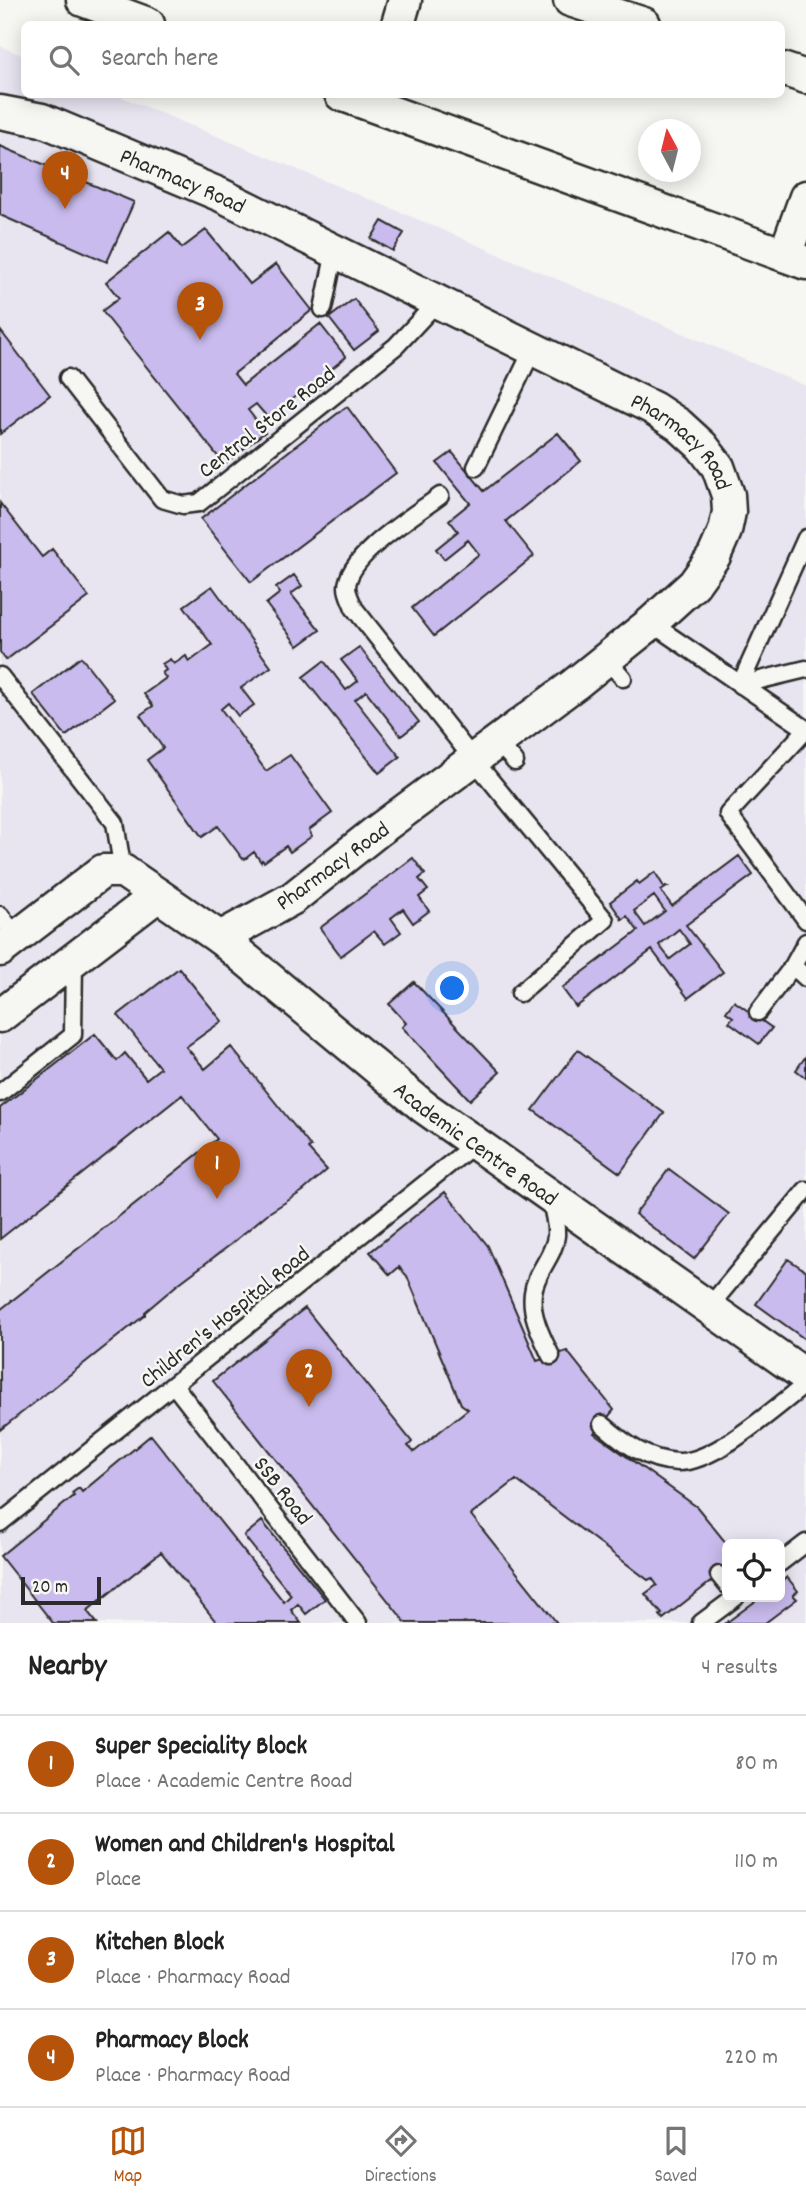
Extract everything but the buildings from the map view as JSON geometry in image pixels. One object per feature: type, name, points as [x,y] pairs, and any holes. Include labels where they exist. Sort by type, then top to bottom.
[{"type":"street","points":[[83,0],[140,21]]},
{"type":"street","points":[[399,21],[405,0]]},
{"type":"street","points":[[580,2],[635,21]]},
{"type":"street","points":[[785,70],[806,77]]},
{"type":"street","points":[[374,100],[796,259],[806,197]]},
{"type":"street","name":"Pharmacy Road","points":[[0,112],[42,120],[220,195],[653,408],[702,446],[718,467],[728,495],[729,512],[725,531],[714,556],[694,584],[650,623],[614,668],[293,898],[220,937]]},
{"type":"street","points":[[6,934],[103,871],[123,871]]},
{"type":"street","name":"Academic Centre Road","points":[[123,871],[220,937],[424,1107],[806,1376]]},
{"type":"street","points":[[0,1016],[158,895]]},
{"type":"lane","points":[[323,309],[335,251]]},
{"type":"lane","name":"Central Store Road","points":[[68,379],[162,499],[183,505],[199,503],[396,346],[437,302]]},
{"type":"lane","points":[[476,467],[533,349]]},
{"type":"lane","points":[[440,496],[371,549],[352,569],[347,588],[354,608],[495,754],[605,920],[520,993]]},
{"type":"lane","points":[[740,685],[806,538]]},
{"type":"lane","points":[[650,623],[806,729],[728,814],[806,920]]},
{"type":"lane","points":[[740,685],[806,669]]},
{"type":"lane","points":[[0,676],[115,823],[123,871]]},
{"type":"lane","points":[[758,1012],[793,966],[806,942]]},
{"type":"lane","points":[[0,1093],[72,1035],[74,960]]},
{"type":"lane","points":[[793,966],[806,978]]},
{"type":"lane","name":"Children's Hospital Road","points":[[0,1523],[476,1143]]},
{"type":"lane","points":[[709,1307],[806,1190]]},
{"type":"lane","points":[[550,1196],[555,1239],[536,1279],[532,1301],[538,1326],[551,1356]]},
{"type":"lane","points":[[602,1424],[623,1443],[642,1454],[658,1459],[687,1462],[740,1435],[806,1384]]},
{"type":"lane","name":"SSB Road","points":[[174,1385],[358,1623]]},
{"type":"lane","points":[[785,1559],[806,1543]]},
{"type":"lane","points":[[701,1623],[729,1602]]},
{"type":"shaded area","points":[[0,46],[21,55],[21,98],[124,98],[412,217],[806,386],[806,1623],[0,1623]]},
{"type":"place","name":"Pharmacy Block","points":[[65,209]]},
{"type":"place","name":"Kitchen Block","points":[[200,340]]},
{"type":"place","name":"Super Speciality Block","points":[[217,1199]]},
{"type":"place","name":"Women and Children's Hospital","points":[[309,1407]]}]
